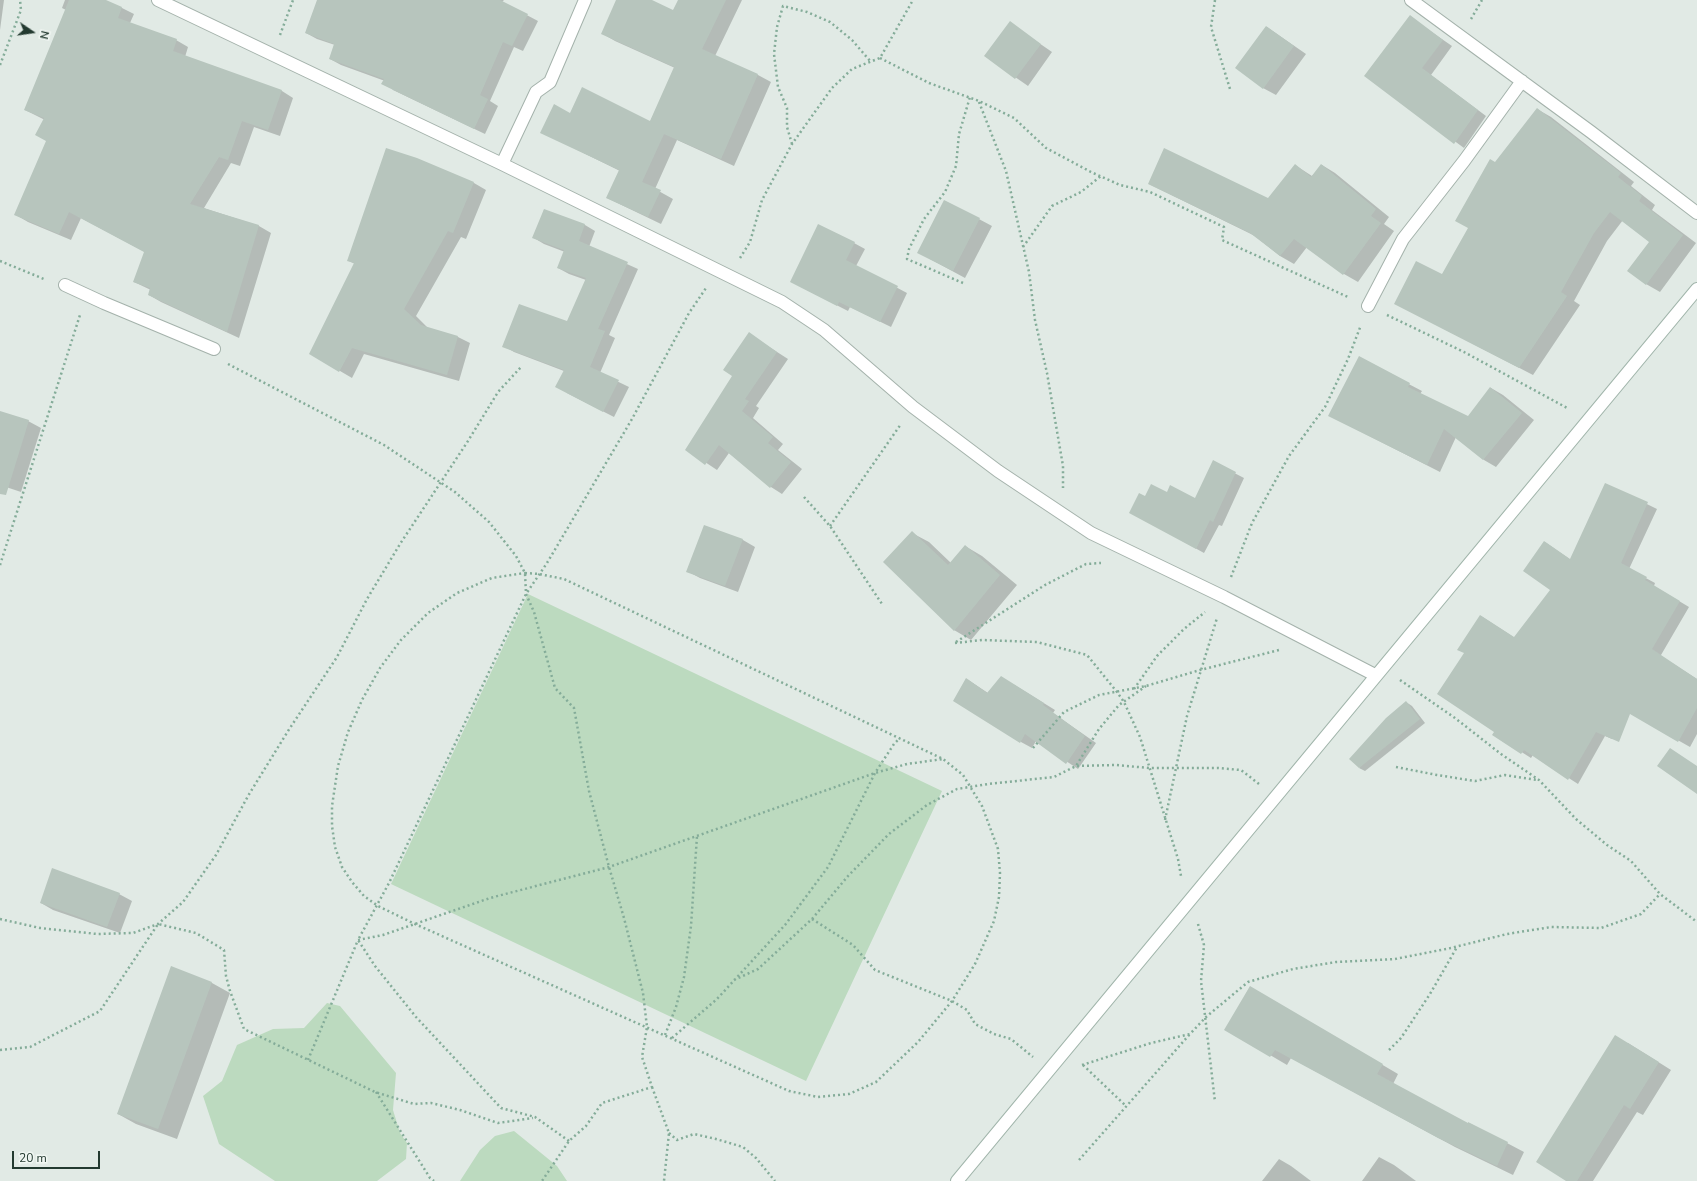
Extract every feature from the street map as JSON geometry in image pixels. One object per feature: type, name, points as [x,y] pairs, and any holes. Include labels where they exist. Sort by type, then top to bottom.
[{"type":"street","points":[[158,0],[502,164],[782,302],[824,330],[913,407],[998,471],[1091,533],[1305,638],[1379,671]]},
{"type":"street","points":[[502,164],[536,92],[550,82],[585,0]]},
{"type":"street","points":[[1411,0],[1697,212]]},
{"type":"street","points":[[1368,306],[1403,239],[1464,161],[1522,81]]},
{"type":"street","points":[[65,285],[214,349]]},
{"type":"street","points":[[957,1181],[1697,289]]},
{"type":"path","points":[[0,65],[21,10],[20,0]]},
{"type":"path","points":[[272,54],[293,0]]},
{"type":"path","points":[[308,1060],[358,940],[378,906],[526,594],[547,564],[632,419],[689,313],[712,280],[730,276],[750,242],[762,200],[792,144],[832,88],[852,69],[880,58],[913,0]]},
{"type":"path","points":[[1215,0],[1211,27],[1230,89]]},
{"type":"path","points":[[792,144],[787,127],[787,108],[778,87],[774,54],[777,27],[783,6],[807,12],[830,22],[852,40],[872,62]]},
{"type":"path","points":[[880,58],[929,83],[979,101],[1014,118],[1046,148],[1120,185],[1150,192],[1224,227],[1222,240],[1368,306],[1464,352],[1589,419]]},
{"type":"path","points":[[964,283],[907,259],[909,249],[924,219],[945,192],[956,166],[959,134],[970,98]]},
{"type":"path","points":[[979,101],[1006,171],[1029,272],[1035,320],[1047,373],[1063,466],[1061,513]]},
{"type":"path","points":[[1023,247],[1052,206],[1081,192],[1101,176]]},
{"type":"path","points":[[0,261],[50,281],[65,285]]},
{"type":"path","points":[[0,565],[86,295]]},
{"type":"path","points":[[1165,820],[1187,716],[1196,692],[1200,670],[1224,597],[1252,523],[1288,456],[1324,407],[1348,359],[1368,306]]},
{"type":"path","points":[[214,349],[220,360],[384,445],[441,482],[455,492],[489,522],[516,556],[525,573],[526,594],[534,612],[555,688],[574,708],[589,791],[624,918],[642,993],[647,1027],[642,1057],[669,1133],[664,1181]]},
{"type":"path","points":[[0,1050],[30,1047],[100,1011],[158,924],[183,902],[216,855],[252,790],[288,731],[337,657],[400,544],[468,441],[498,392],[521,367]]},
{"type":"path","points":[[830,526],[913,407]]},
{"type":"path","points":[[804,497],[830,526],[882,604]]},
{"type":"path","points":[[1108,562],[1086,564],[1045,585],[955,643],[982,640],[1038,642],[1087,655],[1124,702],[1140,737],[1148,768],[1178,859],[1187,903],[1200,930],[1204,945],[1200,981],[1206,1017],[1215,1102]]},
{"type":"path","points":[[525,573],[539,574],[564,579],[943,759],[963,775],[971,787],[982,806],[998,849],[1000,873],[999,897],[994,921],[975,964],[952,1001],[918,1042],[899,1062],[876,1082],[848,1094],[818,1097],[789,1091],[415,924],[378,906],[364,896],[342,867],[335,847],[332,826],[332,806],[338,766],[348,732],[362,700],[380,668],[401,640],[428,613],[457,593],[492,578],[525,573]]},
{"type":"path","points":[[1134,688],[1157,656],[1184,629],[1224,597]]},
{"type":"path","points":[[1033,748],[1064,712],[1099,695],[1146,686],[1200,670],[1277,651],[1305,638]]},
{"type":"path","points":[[1379,671],[1424,697],[1456,718],[1501,754],[1539,780],[1576,819],[1607,845],[1631,861],[1660,894],[1697,922]]},
{"type":"path","points":[[1076,766],[1099,729],[1119,705],[1146,686]]},
{"type":"path","points":[[672,1038],[717,999],[785,925],[828,867],[875,773],[894,744],[900,738]]},
{"type":"path","points":[[358,940],[383,935],[440,917],[490,898],[609,868],[875,773],[906,764],[943,759]]},
{"type":"path","points":[[734,980],[758,969],[812,919],[848,876],[889,834],[927,805],[957,789],[1054,777],[1076,766],[1116,765],[1148,768],[1218,768],[1240,770],[1276,795]]},
{"type":"path","points":[[1396,767],[1476,781],[1505,775],[1539,780]]},
{"type":"path","points":[[665,1035],[676,1007],[684,977],[691,926],[697,836]]},
{"type":"path","points":[[1079,1160],[1206,1017],[1248,982],[1293,969],[1336,962],[1395,959],[1507,934],[1551,927],[1601,928],[1641,914],[1660,894]]},
{"type":"path","points":[[0,919],[40,928],[97,934],[133,933],[158,924],[196,933],[224,950],[226,976],[244,1029],[375,1092],[414,1104],[431,1103],[460,1110],[498,1123],[535,1117]]},
{"type":"path","points":[[812,919],[853,945],[875,970],[952,1001],[967,1010],[975,1024],[994,1034],[1011,1039],[1031,1055],[1051,1067]]},
{"type":"path","points":[[358,940],[375,966],[416,1017],[501,1108],[535,1117],[569,1141]]},
{"type":"path","points":[[1389,1050],[1401,1038],[1426,1000],[1458,946]]},
{"type":"path","points":[[1083,1065],[1151,1043],[1190,1034]]},
{"type":"path","points":[[1062,1054],[1083,1065],[1126,1106]]},
{"type":"path","points":[[542,1181],[569,1141],[586,1126],[602,1103],[652,1087]]},
{"type":"path","points":[[375,1092],[430,1178],[434,1181]]},
{"type":"path","points":[[669,1133],[677,1140],[694,1134],[716,1138],[743,1147],[756,1158],[775,1181]]},
{"type":"green space","points":[[528,594],[942,791],[806,1081],[391,884]]},
{"type":"green space","points":[[327,1003],[340,1006],[396,1073],[393,1110],[400,1133],[407,1143],[406,1159],[377,1181],[275,1181],[219,1144],[203,1096],[222,1081],[237,1045],[273,1029],[304,1028]]},
{"type":"green space","points":[[514,1131],[557,1166],[567,1181],[460,1181],[480,1150],[495,1136]]},
{"type":"building","points":[[69,0],[106,0],[122,7],[118,18],[177,39],[173,51],[282,90],[268,130],[242,121],[228,160],[219,157],[190,204],[259,225],[227,332],[148,295],[150,288],[133,282],[144,252],[69,212],[59,234],[14,215],[46,141],[35,135],[44,118],[24,110]]},
{"type":"building","points":[[317,0],[500,0],[528,14],[512,46],[503,42],[480,95],[488,99],[474,129],[381,84],[384,79],[329,59],[334,44],[305,33]]},
{"type":"building","points":[[616,0],[652,0],[673,10],[678,0],[726,0],[702,49],[758,74],[721,159],[664,134],[642,182],[661,190],[648,217],[606,198],[619,170],[540,133],[554,104],[570,113],[582,87],[650,121],[674,67],[601,34]]},
{"type":"building","points":[[1410,15],[1443,40],[1422,68],[1478,110],[1454,144],[1364,76]]},
{"type":"building","points":[[1010,21],[1041,44],[1015,79],[984,56]]},
{"type":"building","points":[[1266,26],[1294,46],[1263,89],[1235,68]]},
{"type":"building","points":[[1537,108],[1621,173],[1618,177],[1642,196],[1639,201],[1683,235],[1646,285],[1627,271],[1649,242],[1610,212],[1594,233],[1561,292],[1567,296],[1519,368],[1394,304],[1416,261],[1442,274],[1468,228],[1455,221],[1490,159],[1495,162]]},
{"type":"building","points":[[386,148],[417,158],[474,182],[453,233],[448,231],[404,309],[421,325],[458,336],[447,375],[352,348],[339,372],[309,354],[354,263],[347,261]]},
{"type":"building","points":[[1164,148],[1268,198],[1295,164],[1311,177],[1321,164],[1376,209],[1371,216],[1381,223],[1343,275],[1294,239],[1280,256],[1250,233],[1148,184]]},
{"type":"building","points":[[944,200],[980,218],[953,271],[917,253]]},
{"type":"building","points":[[544,209],[585,224],[579,241],[628,262],[598,329],[605,331],[590,367],[619,380],[603,412],[555,387],[564,370],[502,347],[519,304],[567,321],[586,278],[557,268],[564,250],[532,238]]},
{"type":"building","points":[[818,224],[855,242],[846,260],[898,286],[880,322],[839,302],[837,306],[790,282]]},
{"type":"building","points":[[749,332],[777,352],[745,399],[749,401],[742,411],[773,437],[768,443],[791,462],[770,488],[719,445],[705,465],[685,450],[732,376],[723,370]]},
{"type":"building","points":[[1359,356],[1410,383],[1408,387],[1468,416],[1490,387],[1522,413],[1483,460],[1444,429],[1427,465],[1328,416]]},
{"type":"building","points":[[0,411],[29,420],[6,495],[0,494]]},
{"type":"building","points":[[1213,460],[1236,472],[1213,522],[1210,520],[1196,549],[1129,513],[1139,493],[1145,496],[1151,484],[1167,492],[1170,485],[1195,498]]},
{"type":"building","points":[[1605,483],[1648,502],[1621,563],[1647,577],[1645,580],[1680,601],[1652,649],[1697,679],[1697,708],[1678,742],[1630,714],[1619,742],[1596,732],[1568,780],[1524,750],[1521,754],[1492,735],[1494,732],[1437,694],[1464,653],[1457,650],[1480,615],[1514,637],[1550,590],[1523,571],[1544,541],[1570,559]]},
{"type":"building","points":[[704,525],[743,539],[725,586],[686,572]]},
{"type":"building","points":[[912,531],[948,565],[965,545],[1000,575],[954,631],[883,562]]},
{"type":"building","points":[[1001,676],[1044,703],[1043,705],[1085,736],[1066,764],[1025,734],[1020,743],[953,701],[966,678],[987,693]]},
{"type":"building","points":[[1406,701],[1420,719],[1359,768],[1349,759],[1386,718]]},
{"type":"building","points":[[1670,748],[1697,766],[1697,794],[1657,766]]},
{"type":"building","points":[[52,868],[120,893],[107,927],[40,903]]},
{"type":"building","points":[[171,966],[212,982],[158,1129],[117,1114]]},
{"type":"building","points":[[1250,986],[1383,1064],[1377,1074],[1468,1123],[1508,1142],[1497,1166],[1438,1138],[1275,1050],[1270,1057],[1224,1030]]},
{"type":"building","points":[[1615,1035],[1659,1062],[1630,1109],[1624,1105],[1577,1181],[1566,1181],[1536,1162]]}]
